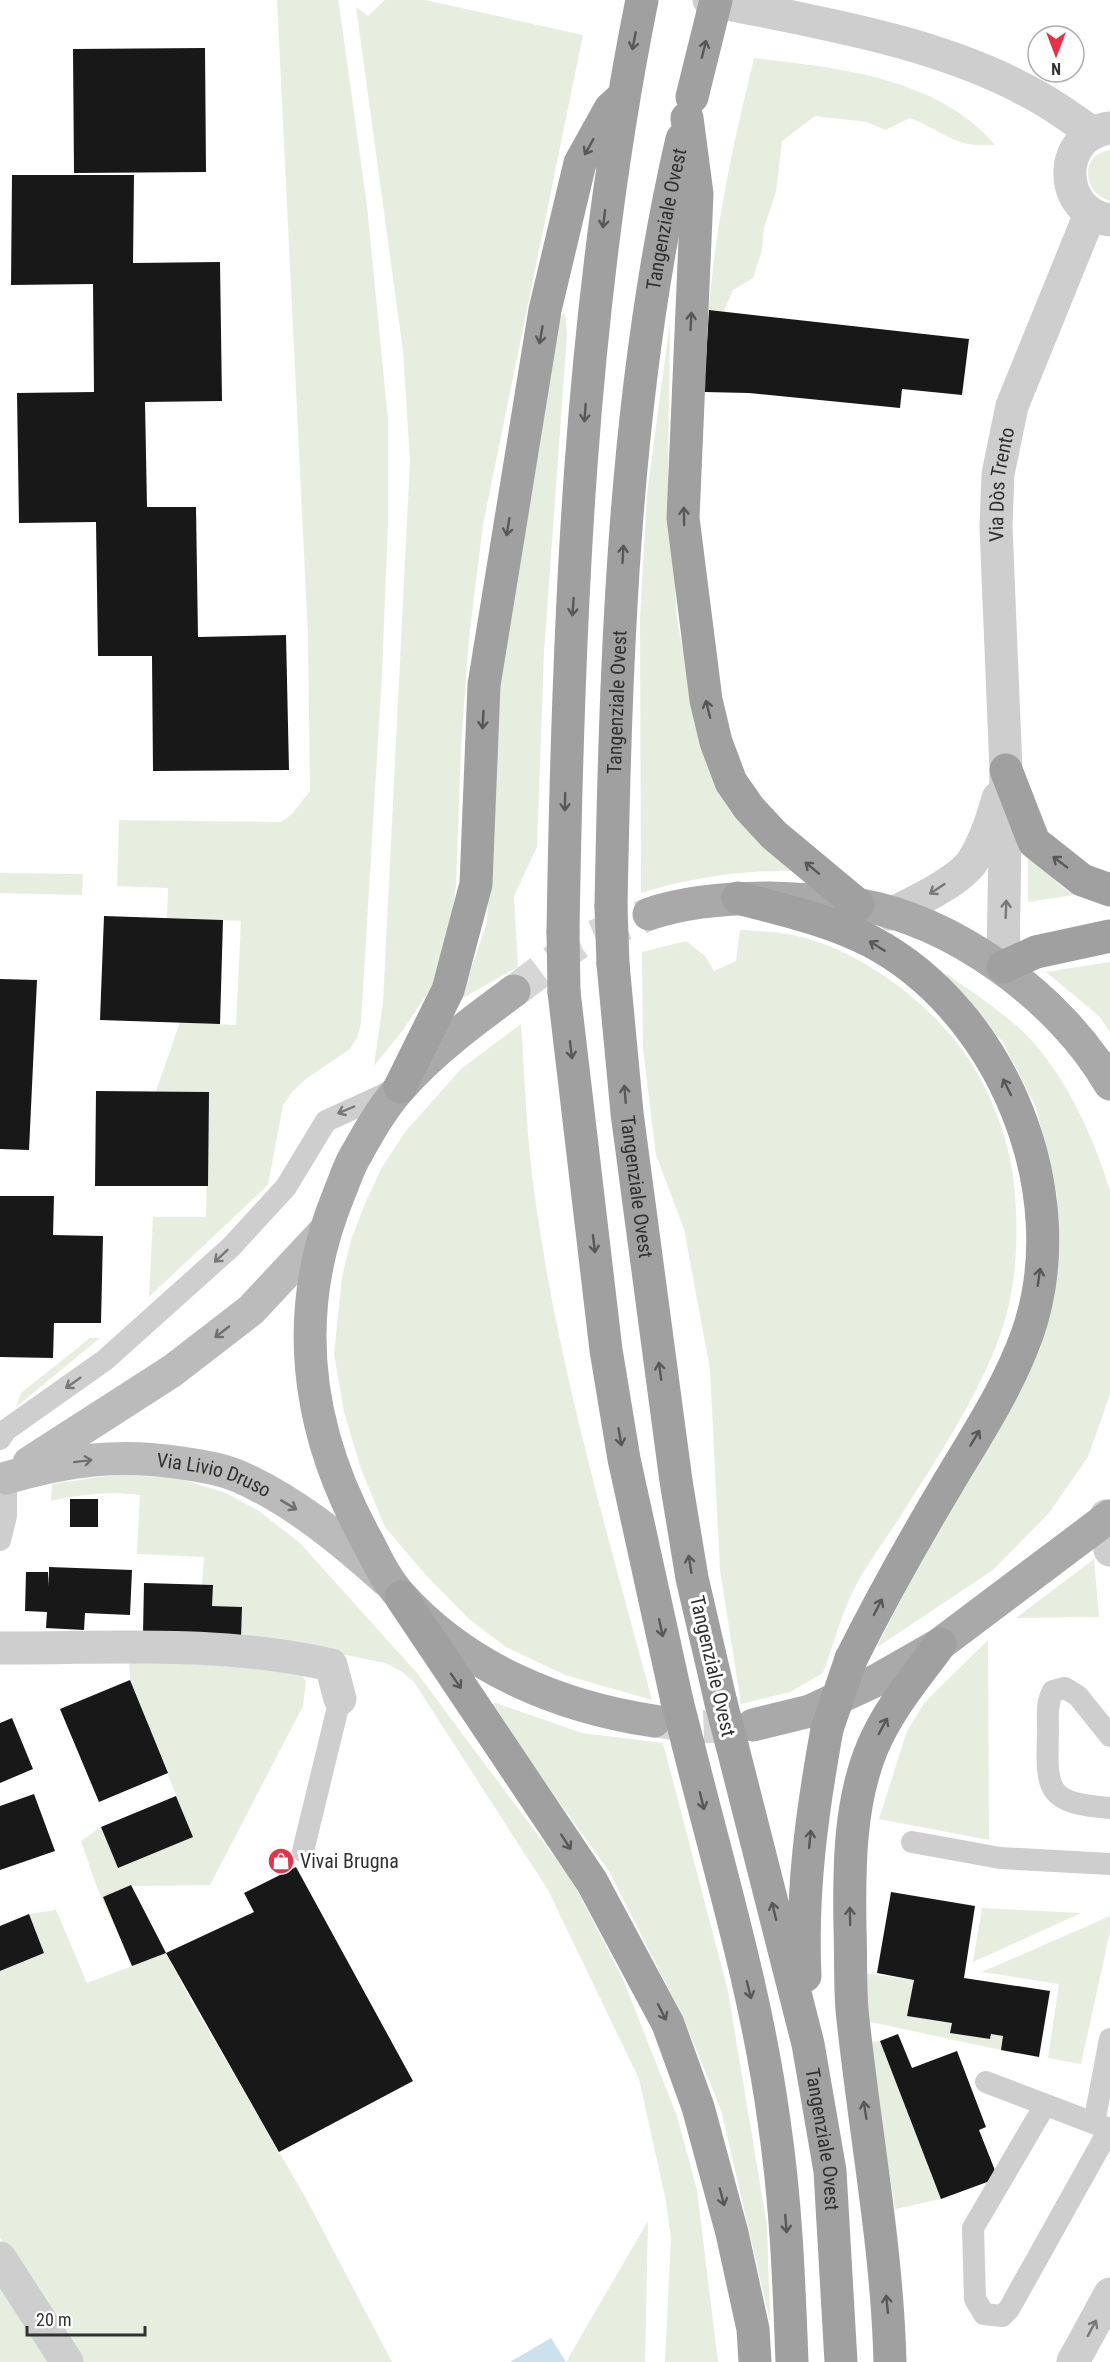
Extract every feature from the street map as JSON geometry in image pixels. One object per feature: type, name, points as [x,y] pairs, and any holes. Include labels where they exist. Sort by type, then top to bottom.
[{"type":"highway","points":[[642,0],[623,90],[604,218],[587,372],[567,706],[564,992],[606,1350],[665,1711],[688,1744],[757,2022],[774,2120],[787,2227],[792,2362]]},
{"type":"highway","name":"Tangenziale Ovest","points":[[716,0],[664,215],[643,359],[624,535],[615,702],[611,906],[613,964],[627,1113],[676,1481],[692,1578],[721,1703],[743,1735],[808,2044],[830,2170],[841,2362]]},
{"type":"highway","points":[[400,1087],[439,1013],[448,990],[476,884],[484,685],[545,310],[580,163],[623,90]]},
{"type":"highway","points":[[689,107],[697,194],[683,518],[706,700],[716,742],[731,782],[749,808],[774,836],[858,905]]},
{"type":"highway","points":[[1006,770],[1034,842],[1082,880],[1110,890]]},
{"type":"highway","points":[[738,898],[820,920],[872,942],[924,977],[954,1007],[995,1063],[1016,1105],[1031,1156],[1042,1218],[1041,1263],[1035,1304],[1027,1334],[1010,1376],[895,1572],[851,1659],[827,1729],[813,1804],[803,1922],[808,2044]]},
{"type":"highway","points":[[1003,967],[1036,952],[1110,936]]},
{"type":"highway","points":[[396,1591],[592,1882],[668,2024],[698,2107],[732,2233],[753,2329],[755,2362]]},
{"type":"highway","points":[[890,2362],[889,2321],[875,2179],[852,2008],[849,1875],[855,1815],[873,1746],[893,1708],[940,1644]]},
{"type":"main road","points":[[649,914],[667,908],[738,898],[800,899],[858,905],[891,914],[941,933],[1003,967],[1073,1031],[1110,1084]]},
{"type":"main road","points":[[514,991],[469,1024],[400,1087],[355,1155],[324,1232],[317,1261],[310,1329],[313,1381],[321,1435],[344,1499],[396,1591],[444,1635],[515,1682],[573,1702],[626,1717],[665,1711]]},
{"type":"main road","points":[[3,1480],[189,1357],[251,1310],[324,1232]]},
{"type":"main road","name":"Via Livio Druso","points":[[3,1480],[53,1464],[107,1458],[152,1459],[214,1468],[241,1477],[302,1513],[346,1544],[396,1591]]},
{"type":"main road","points":[[743,1735],[810,1711],[877,1680],[940,1644],[1024,1583],[1109,1513]]},
{"type":"street","name":"Via Dòs Trento","points":[[709,0],[899,42],[974,68],[1039,97],[1102,130],[1076,148],[1070,162],[1068,177],[1071,191],[1078,204],[1100,217],[1012,406],[998,474],[996,526],[1006,770],[1003,967]]},
{"type":"street","name":"Via Dòs Trento","points":[[891,914],[934,892],[971,864],[989,829],[1006,770]]},
{"type":"street","points":[[1109,1513],[1110,1550]]},
{"type":"street","points":[[0,1648],[151,1647],[219,1649],[292,1656],[331,1665],[340,1699]]},
{"type":"street","points":[[0,2258],[67,2362]]},
{"type":"street","points":[[1073,2362],[1110,2294]]},
{"type":"lane","points":[[0,1439],[6,1430],[114,1354],[231,1247],[286,1187],[326,1121],[400,1087]]},
{"type":"lane","points":[[0,1540],[6,1516],[3,1480]]},
{"type":"lane","points":[[1110,1736],[1078,1696],[1065,1688],[1053,1691],[1049,1702],[1046,1767],[1052,1786],[1062,1798],[1075,1805],[1110,1808]]},
{"type":"lane","points":[[303,1851],[340,1699]]},
{"type":"lane","points":[[912,1842],[1000,1858],[1110,1864]]},
{"type":"lane","points":[[1045,2105],[973,2228],[971,2237],[975,2299],[984,2314],[1002,2316],[1009,2309],[1104,2127],[1110,2039]]},
{"type":"lane","points":[[986,2082],[1104,2127]]},
{"type":"green space","points":[[277,0],[338,0],[367,206],[388,420],[388,523],[382,673],[361,1023],[357,1038],[350,1049],[307,1078],[292,1092],[283,1105],[268,1185],[149,1297],[153,1217],[206,1217],[208,1092],[156,1091],[180,1022],[236,1025],[241,921],[167,918],[168,888],[117,886],[119,820],[281,822],[292,814],[310,791],[308,636]]},
{"type":"green space","points":[[385,0],[425,0],[583,35],[483,525],[469,638],[461,747],[456,885],[451,926],[431,988],[403,1030],[374,1066],[383,1003],[410,461],[403,351],[356,7],[368,16]]},
{"type":"green space","points":[[754,58],[852,72],[916,90],[945,104],[972,122],[995,145],[969,144],[959,141],[910,118],[885,130],[867,122],[815,116],[782,141],[776,192],[764,228],[762,250],[753,278],[733,290],[724,311],[709,310],[721,215]]},
{"type":"green space","points":[[1110,150],[1110,201],[1094,190],[1088,174],[1093,159],[1100,153]]},
{"type":"green space","points":[[565,313],[567,334],[544,652],[537,847],[514,896],[518,967],[461,999],[487,922],[498,679],[557,319]]},
{"type":"green space","points":[[670,322],[668,469],[677,619],[696,717],[793,871],[716,876],[641,893],[640,619],[647,494]]},
{"type":"green space","points":[[1028,853],[1063,888],[1074,895],[1028,902]]},
{"type":"green space","points":[[0,873],[83,874],[82,895],[0,893]]},
{"type":"green space","points":[[740,930],[787,934],[834,948],[879,972],[900,987],[937,1020],[966,1055],[996,1111],[1013,1173],[1016,1224],[1016,1255],[1010,1301],[998,1341],[987,1367],[960,1420],[854,1589],[823,1673],[790,1692],[741,1704],[720,1570],[710,1369],[684,1229],[656,1155],[643,1049],[642,952],[686,941],[705,956],[714,971],[736,961]]},
{"type":"green space","points":[[1110,962],[1110,1032],[1099,1016],[1046,972]]},
{"type":"green space","points":[[947,974],[1001,1013],[1034,1043],[1062,1081],[1095,1148],[1110,1191],[1110,1394],[1088,1457],[1049,1513],[993,1570],[876,1648],[933,1538],[1007,1414],[1040,1350],[1055,1288],[1057,1195],[1036,1107],[1002,1041],[939,976]]},
{"type":"green space","points":[[521,1024],[533,1182],[558,1330],[586,1454],[652,1700],[565,1675],[506,1647],[469,1619],[425,1574],[385,1527],[361,1469],[344,1412],[334,1354],[342,1277],[351,1240],[364,1206],[381,1169],[405,1132],[461,1069]]},
{"type":"green space","points":[[90,1338],[100,1338],[16,1407],[21,1393]]},
{"type":"green space","points":[[133,1472],[174,1477],[226,1493],[259,1511],[300,1543],[417,1673],[572,1881],[623,1979],[677,2116],[697,2190],[718,2362],[665,2362],[671,2238],[666,2201],[639,2079],[548,1890],[414,1682],[401,1671],[385,1663],[301,1646],[241,1638],[242,1607],[212,1606],[213,1585],[202,1585],[204,1557],[137,1554],[140,1495],[96,1494],[51,1501],[52,1484]]},
{"type":"green space","points":[[1094,1559],[1099,1617],[1016,1618]]},
{"type":"green space","points":[[988,1640],[989,1840],[879,1819],[907,1731],[925,1702]]},
{"type":"green space","points":[[129,1662],[218,1663],[297,1670],[306,1681],[303,1706],[210,1885],[131,1886],[188,1995],[308,2202],[392,2362],[82,2362],[0,2238],[0,1971],[44,1953],[29,1914],[56,1910],[87,1983],[132,1966],[96,1885],[81,1841],[101,1827],[118,1868],[193,1837],[130,1680]]},
{"type":"green space","points":[[496,1703],[582,1733],[663,1743],[728,1991],[767,2226],[770,2321],[721,2110],[685,2022],[609,1871],[489,1705]]},
{"type":"green space","points":[[982,1908],[1081,1913],[973,1962]]},
{"type":"green space","points":[[1110,1916],[1110,1932],[1081,2064],[1048,2058],[1059,1984],[982,1972]]},
{"type":"green space","points":[[864,1973],[914,1980],[907,2016],[952,2023],[951,2033],[990,2039],[991,2034],[1003,2036],[1001,2050],[866,2021]]},
{"type":"green space","points":[[880,2041],[941,2199],[895,2209],[869,2042]]},
{"type":"green space","points":[[648,2221],[645,2362],[566,2362]]},
{"type":"green space","points":[[0,2284],[50,2362],[0,2362]]},
{"type":"water","points":[[551,2338],[566,2362],[510,2362]]},
{"type":"building","points":[[205,48],[206,172],[74,173],[73,49]]},
{"type":"building","points":[[12,175],[134,175],[133,263],[220,262],[222,401],[145,402],[147,507],[196,507],[198,637],[286,635],[289,770],[153,771],[152,656],[98,656],[96,522],[19,523],[17,393],[94,392],[93,284],[11,285]]},
{"type":"building","points":[[709,310],[969,339],[962,395],[902,389],[900,408],[749,393],[704,392]]},
{"type":"building","points":[[104,916],[223,920],[220,1024],[100,1020]]},
{"type":"building","points":[[0,979],[37,980],[29,1150],[0,1149]]},
{"type":"building","points":[[96,1091],[209,1092],[208,1186],[95,1186]]},
{"type":"building","points":[[0,1196],[54,1196],[53,1235],[103,1236],[101,1323],[54,1323],[53,1358],[0,1357]]},
{"type":"building","points":[[70,1499],[98,1499],[98,1527],[70,1527]]},
{"type":"building","points":[[49,1567],[132,1570],[130,1615],[85,1613],[84,1630],[46,1628],[47,1612],[25,1611],[26,1572],[48,1572],[49,1586]]},
{"type":"building","points":[[144,1583],[213,1585],[212,1606],[242,1607],[241,1638],[143,1633]]},
{"type":"building","points":[[130,1680],[168,1773],[99,1802],[60,1709]]},
{"type":"building","points":[[12,1718],[33,1769],[0,1783],[0,1723]]},
{"type":"building","points":[[34,1794],[55,1851],[0,1870],[0,1806]]},
{"type":"building","points":[[176,1796],[193,1837],[118,1868],[101,1827]]},
{"type":"building","points":[[296,1867],[413,2081],[279,2152],[166,1953],[254,1912],[244,1893]]},
{"type":"building","points":[[131,1885],[166,1953],[132,1966],[103,1897]]},
{"type":"building","points":[[891,1892],[975,1906],[964,1978],[1050,1991],[1039,2057],[1001,2050],[1003,2036],[991,2034],[990,2039],[950,2033],[952,2023],[907,2016],[914,1980],[877,1973]]},
{"type":"building","points":[[29,1914],[44,1953],[0,1971],[0,1926]]},
{"type":"building","points":[[898,2034],[912,2068],[957,2051],[986,2127],[979,2130],[998,2178],[941,2199],[880,2041]]},
{"type":"tunnel","points":[[514,991],[578,943],[649,914]]},
{"type":"tunnel","points":[[655,1721],[699,1727],[753,1725]]},
{"type":"place","name":"Vivai Brugna","points":[[281,1861]]}]
